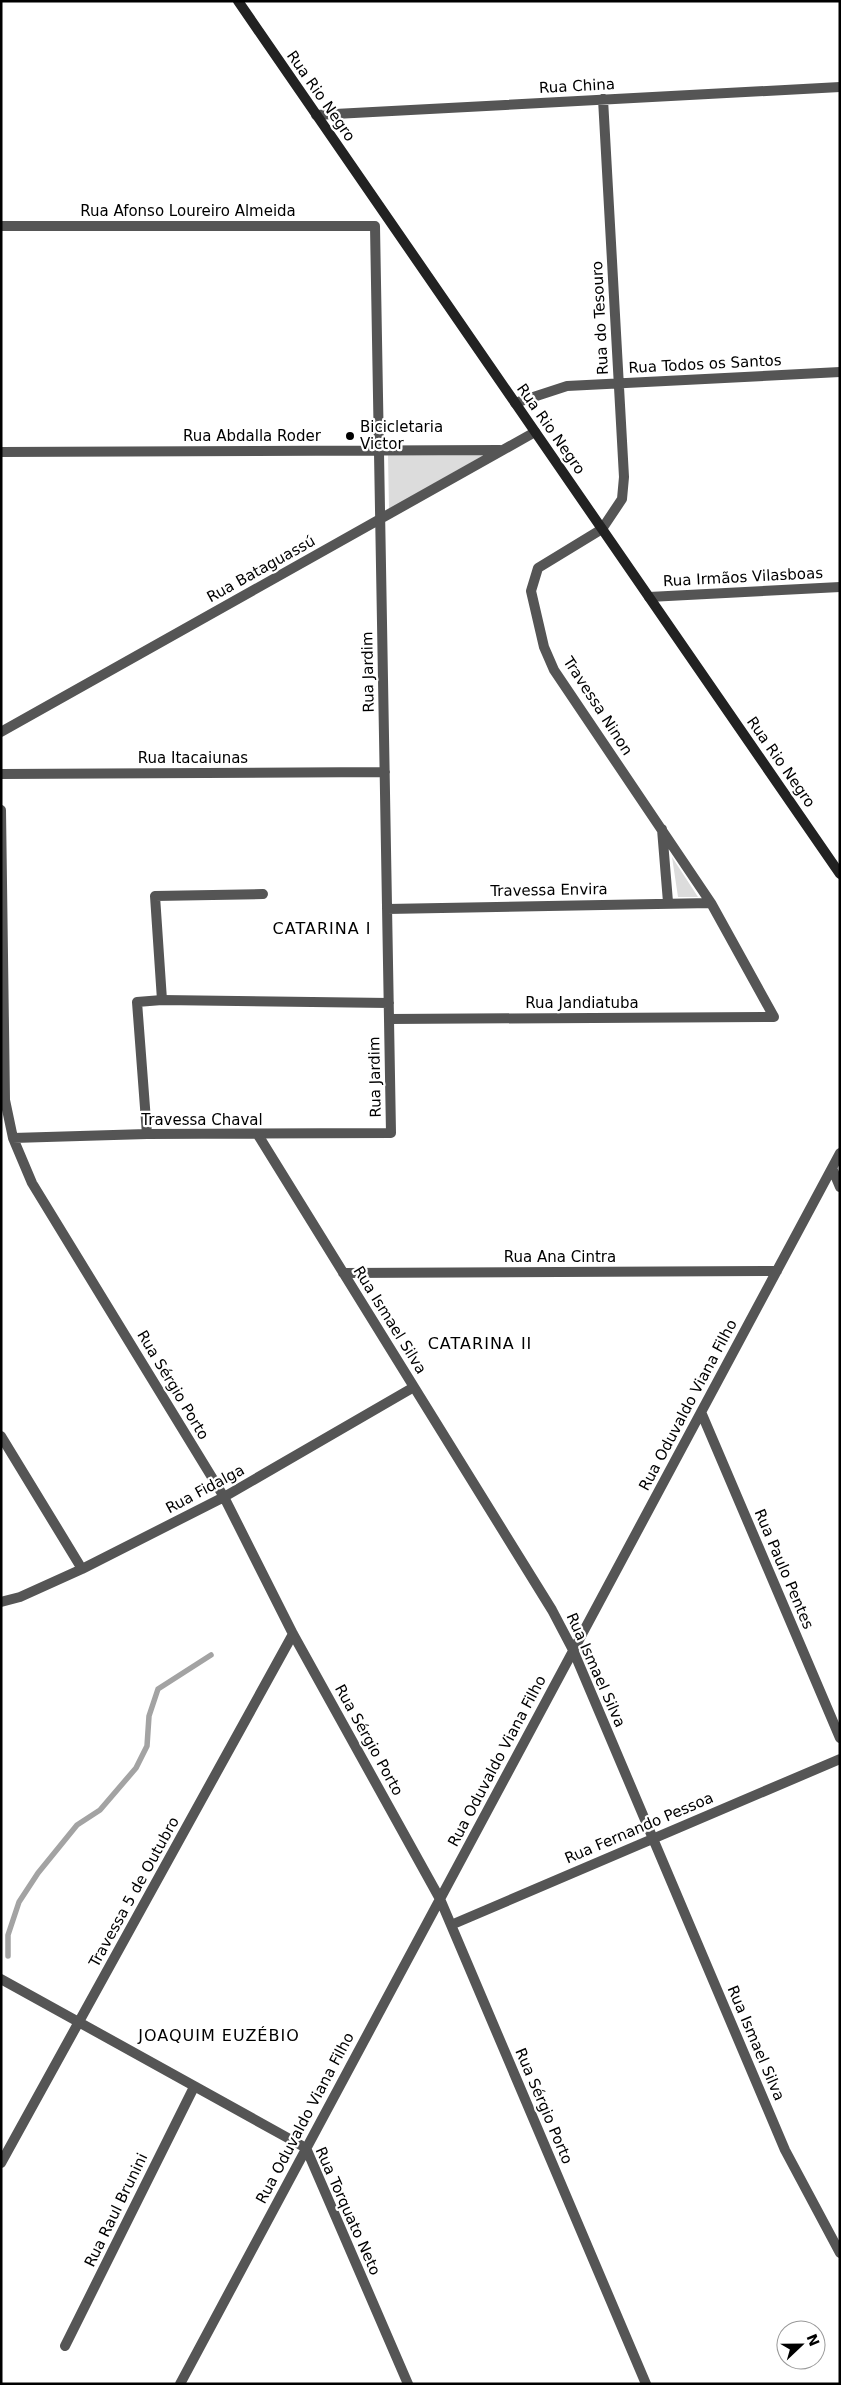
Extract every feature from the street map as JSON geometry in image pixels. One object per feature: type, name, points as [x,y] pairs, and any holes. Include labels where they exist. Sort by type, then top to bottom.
[{"type":"main road","name":"Rua Rio Negro","points":[[238,1],[840,874]]},
{"type":"street","name":"Rua China","points":[[316,114],[840,87]]},
{"type":"street","name":"Rua do Tesouro","points":[[602,529],[622,499],[624,477],[603,99]]},
{"type":"street","points":[[375,226],[387,218]]},
{"type":"street","name":"Rua Afonso Loureiro Almeida","points":[[1,226],[375,226]]},
{"type":"street","name":"Rua Jardim","points":[[375,226],[391,1133]]},
{"type":"street","name":"Rua Todos os Santos","points":[[515,403],[567,386],[840,372]]},
{"type":"street","name":"Rua Bataguassú","points":[[1,732],[535,432]]},
{"type":"street","name":"Rua Abdalla Roder","points":[[1,452],[502,450]]},
{"type":"street","name":"Travessa Ninon","points":[[602,529],[538,568],[531,591],[544,647],[554,670],[711,903],[774,1017]]},
{"type":"street","name":"Rua Irmãos Vilasboas","points":[[649,597],[840,587]]},
{"type":"street","name":"Rua Itacaiunas","points":[[1,774],[385,772]]},
{"type":"street","name":"Rua Sérgio Porto","points":[[1,810],[5,1100],[13,1138],[32,1183],[224,1498],[293,1634],[440,1899],[646,2384]]},
{"type":"street","name":"Travessa Ninon","points":[[662,828],[668,902]]},
{"type":"street","points":[[162,1000],[155,896],[263,894]]},
{"type":"street","name":"Travessa Envira","points":[[387,909],[668,902],[711,903]]},
{"type":"street","points":[[147,1134],[137,1002],[162,1000],[389,1003]]},
{"type":"street","name":"Rua Jandiatuba","points":[[389,1019],[774,1017]]},
{"type":"street","name":"Travessa Chaval","points":[[13,1138],[147,1134],[391,1133]]},
{"type":"street","name":"Rua Ismael Silva","points":[[258,1135],[552,1610],[573,1650],[782,2142],[840,2253]]},
{"type":"street","name":"Rua Oduvaldo Viana Filho","points":[[180,2384],[840,1153]]},
{"type":"street","points":[[832,1168],[840,1187]]},
{"type":"street","name":"Rua Ana Cintra","points":[[344,1273],[777,1271]]},
{"type":"street","name":"Rua Fidalga","points":[[1,1602],[20,1597],[82,1569],[224,1498],[414,1387]]},
{"type":"street","name":"Rua Paulo Pentes","points":[[701,1412],[840,1738]]},
{"type":"street","points":[[1,1436],[82,1569]]},
{"type":"street","name":"Travessa 5 de Outubro","points":[[1,2163],[293,1634]]},
{"type":"street","name":"Rua Fernando Pessoa","points":[[451,1925],[840,1759]]},
{"type":"street","name":"Rua Torquato Neto","points":[[1,1979],[79,2024],[306,2148],[408,2384]]},
{"type":"street","name":"Rua Raul Brunini","points":[[65,2346],[194,2087]]},
{"type":"shaded area","points":[[388,455],[484,455],[389,509]]},
{"type":"shaded area","points":[[672,857],[698,897],[678,897]]},
{"type":"waterway","points":[[8,1956],[8,1935],[19,1902],[38,1873],[77,1825],[100,1810],[136,1768],[147,1746],[149,1716],[158,1689],[211,1655]]},
{"type":"place","name":"Bicicletaria Victor","points":[[350,436]]},
{"type":"district","name":"CATARINA I","points":[[322,928]]},
{"type":"district","name":"CATARINA II","points":[[480,1343]]},
{"type":"district","name":"JOAQUIM EUZÉBIO","points":[[219,2035]]}]
